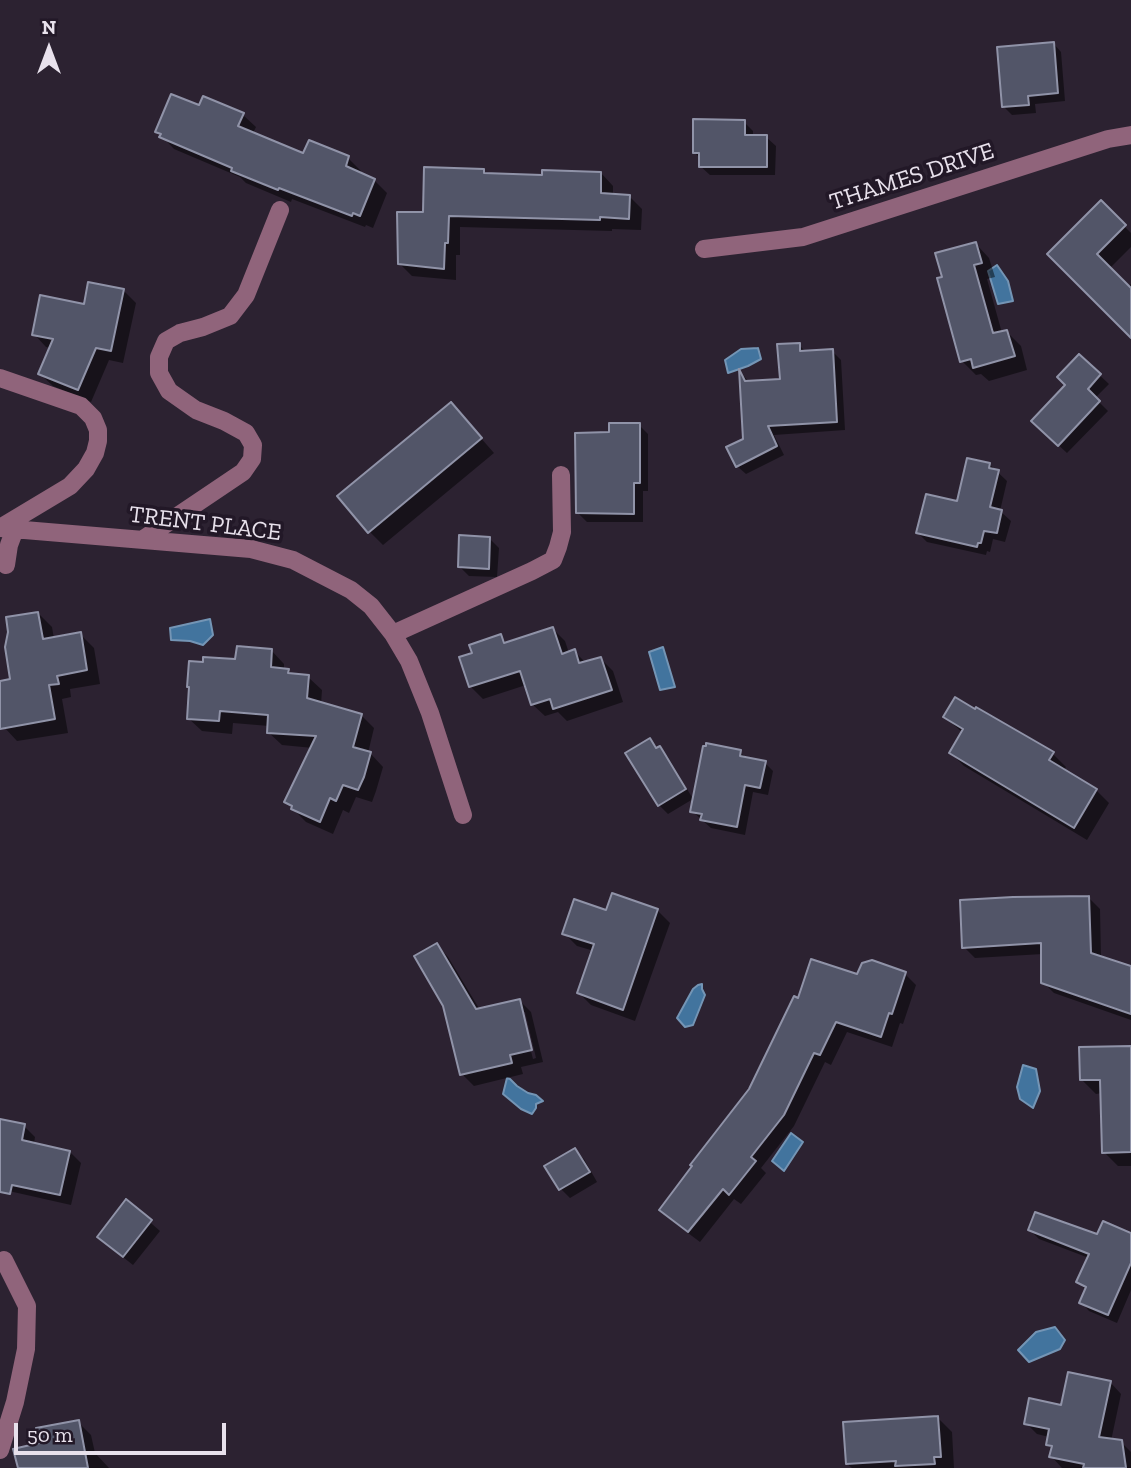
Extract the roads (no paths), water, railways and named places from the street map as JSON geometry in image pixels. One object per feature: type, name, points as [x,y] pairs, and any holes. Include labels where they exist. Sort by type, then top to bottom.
[{"type":"street","name":"THAMES DRIVE","points":[[704,249],[803,237],[1108,139],[1131,135]]},
{"type":"street","points":[[142,540],[243,472],[252,459],[253,444],[246,433],[196,410],[169,391],[159,373],[159,358],[166,341],[180,333],[230,316],[246,295],[280,210]]},
{"type":"street","points":[[0,378],[81,406],[93,418],[98,430],[95,453],[86,470],[70,486],[5,528],[9,545],[6,565]]},
{"type":"street","points":[[393,634],[553,560],[562,532],[561,475]]},
{"type":"street","name":"TRENT PLACE","points":[[5,528],[251,549],[293,560],[351,590],[371,606],[393,634],[409,661],[430,713],[463,816]]},
{"type":"street","points":[[0,1450],[15,1402],[26,1349],[27,1306],[4,1260]]},
{"type":"water","points":[[997,265],[1008,281],[1013,301],[998,304],[988,271]]},
{"type":"water","points":[[758,348],[761,359],[728,373],[725,360],[741,349]]},
{"type":"water","points":[[210,619],[213,635],[203,645],[171,640],[170,628]]},
{"type":"water","points":[[663,647],[675,687],[660,690],[649,652]]},
{"type":"water","points":[[702,984],[705,995],[693,1025],[685,1027],[677,1018],[693,989]]},
{"type":"water","points":[[1023,1065],[1036,1069],[1040,1091],[1033,1108],[1020,1099],[1017,1087]]},
{"type":"water","points":[[507,1078],[543,1101],[536,1104],[532,1114],[521,1109],[503,1094]]},
{"type":"water","points":[[791,1133],[803,1142],[784,1171],[772,1161]]},
{"type":"water","points":[[1055,1327],[1065,1340],[1060,1349],[1029,1362],[1018,1350],[1036,1332]]}]
